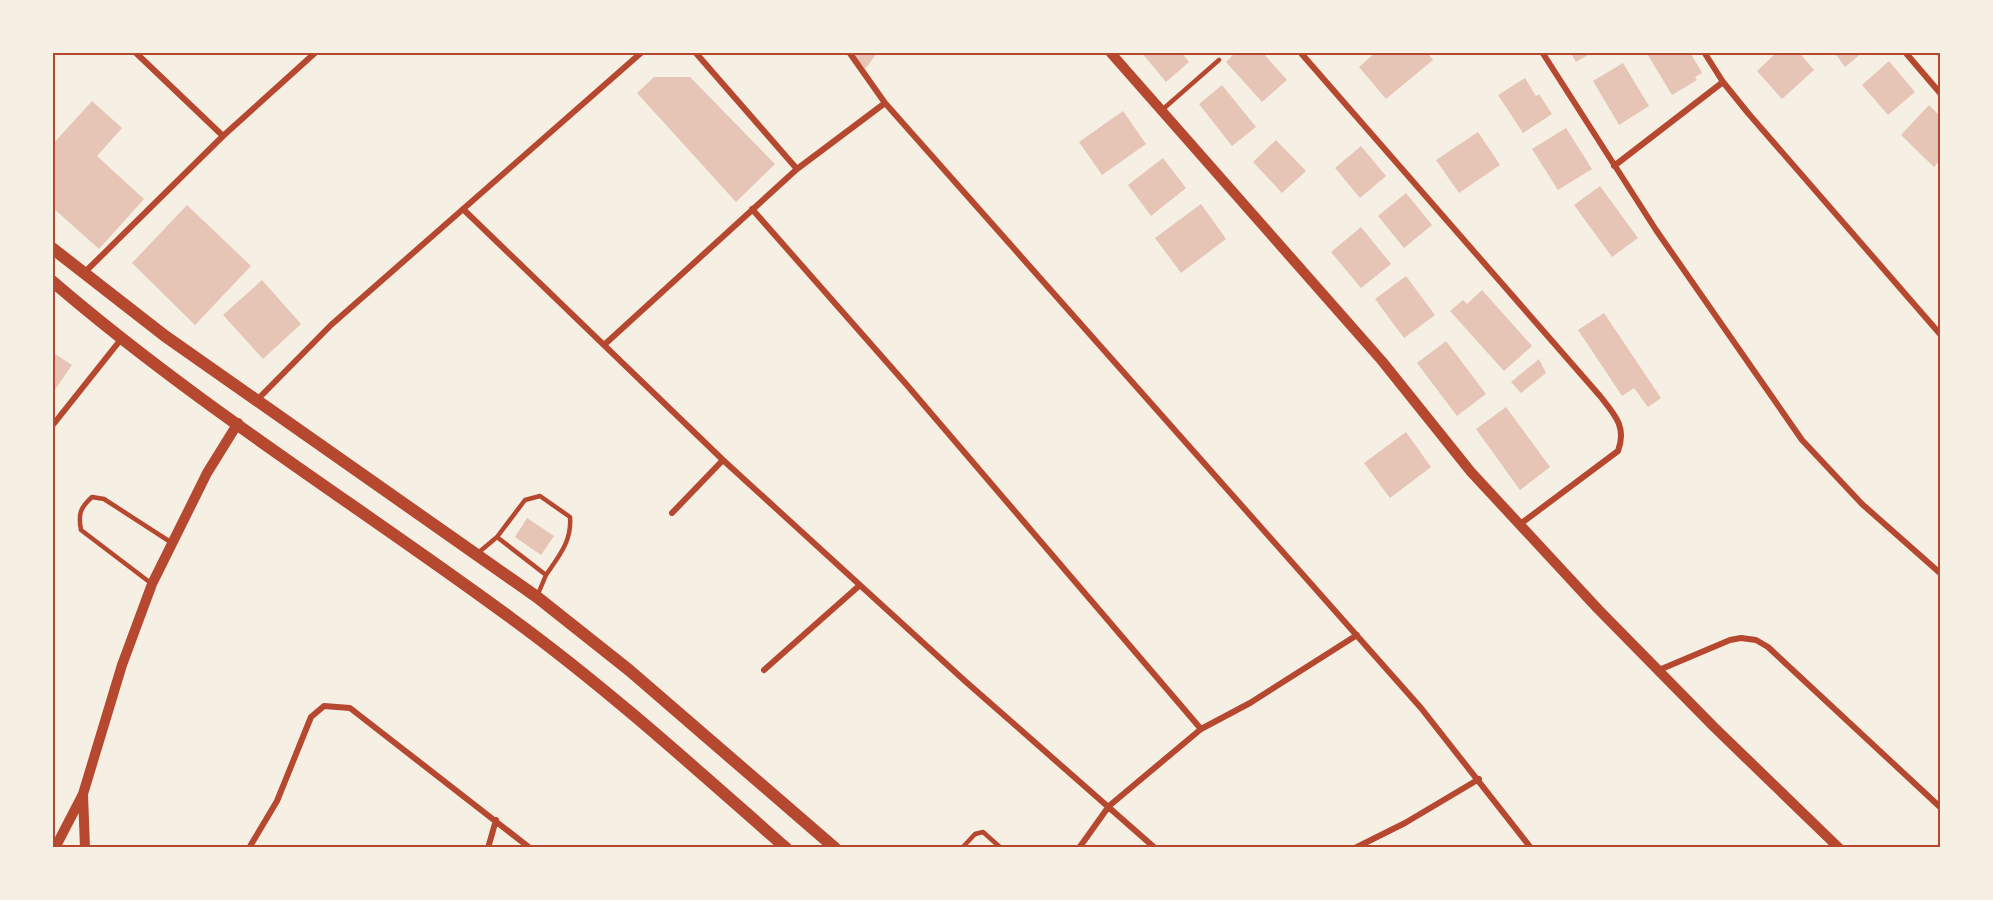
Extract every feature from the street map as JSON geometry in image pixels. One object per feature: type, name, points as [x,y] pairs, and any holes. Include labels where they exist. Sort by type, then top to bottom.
[{"type":"main road","points":[[52,248],[165,336],[258,399],[537,597],[629,670],[835,848]]},
{"type":"main road","points":[[52,281],[123,338],[238,423],[407,542],[565,659],[786,848]]},
{"type":"street","points":[[135,52],[223,136]]},
{"type":"street","points":[[84,273],[223,136],[316,52]]},
{"type":"street","points":[[258,399],[331,326],[642,52]]},
{"type":"street","points":[[695,52],[797,169]]},
{"type":"street","points":[[849,52],[885,102],[1357,634],[1479,779],[1531,848]]},
{"type":"street","points":[[1110,52],[1160,112],[1260,221],[1382,362],[1471,472],[1714,727],[1839,848]]},
{"type":"street","points":[[1300,52],[1593,387],[1622,427],[1622,440],[1618,451],[1520,525]]},
{"type":"street","points":[[1542,52],[1614,166],[1802,440],[1855,497],[1941,573]]},
{"type":"street","points":[[1704,52],[1723,82],[1941,334]]},
{"type":"street","points":[[1905,52],[1941,93]]},
{"type":"street","points":[[1614,166],[1723,82]]},
{"type":"street","points":[[604,345],[797,169],[885,102]]},
{"type":"street","points":[[463,209],[723,460],[1155,848]]},
{"type":"street","points":[[752,209],[906,384],[1201,729]]},
{"type":"street","points":[[52,426],[123,338]]},
{"type":"street","points":[[56,848],[83,794],[122,665],[152,584],[207,473],[238,423]]},
{"type":"street","points":[[672,513],[723,460]]},
{"type":"street","points":[[764,670],[860,585]]},
{"type":"street","points":[[1080,848],[1109,806],[1201,729],[1250,703],[1357,634]]},
{"type":"street","points":[[1659,670],[1730,640],[1741,638],[1756,640],[1785,661],[1941,807]]},
{"type":"street","points":[[249,848],[277,801],[306,726],[317,710],[332,704],[350,708],[530,848]]},
{"type":"street","points":[[1355,848],[1405,823],[1479,779]]},
{"type":"street","points":[[83,794],[85,848]]},
{"type":"street","points":[[488,848],[496,820]]},
{"type":"lane","points":[[1160,112],[1219,60]]},
{"type":"lane","points":[[478,554],[496,537],[525,500],[540,496],[556,505],[570,517],[571,532],[562,552],[546,575],[537,597]]},
{"type":"lane","points":[[152,584],[81,530],[78,516],[83,505],[92,497],[104,499],[172,544]]},
{"type":"lane","points":[[496,537],[546,575]]},
{"type":"lane","points":[[962,848],[975,834],[983,832],[1001,848]]},
{"type":"building","points":[[852,52],[878,52],[865,69]]},
{"type":"building","points":[[1141,52],[1181,52],[1189,62],[1166,82]]},
{"type":"building","points":[[1236,52],[1262,52],[1287,80],[1262,102],[1226,62]]},
{"type":"building","points":[[1376,52],[1427,52],[1433,60],[1386,99],[1359,67]]},
{"type":"building","points":[[1570,52],[1593,52],[1576,62]]},
{"type":"building","points":[[1646,52],[1690,52],[1702,73],[1695,77],[1697,80],[1672,95]]},
{"type":"building","points":[[1777,52],[1799,52],[1814,70],[1782,99],[1757,71]]},
{"type":"building","points":[[1834,52],[1863,52],[1845,67]]},
{"type":"building","points":[[1889,61],[1915,92],[1888,115],[1862,85]]},
{"type":"building","points":[[1623,63],[1649,106],[1619,125],[1593,81]]},
{"type":"building","points":[[654,77],[690,77],[775,164],[736,202],[637,93]]},
{"type":"building","points":[[1525,78],[1536,96],[1539,94],[1552,114],[1523,133],[1498,95]]},
{"type":"building","points":[[1222,85],[1256,127],[1232,146],[1199,104]]},
{"type":"building","points":[[92,101],[122,128],[97,156],[144,199],[99,249],[52,207],[52,145]]},
{"type":"building","points":[[1929,105],[1940,116],[1940,160],[1934,167],[1901,135]]},
{"type":"building","points":[[1123,111],[1146,144],[1102,175],[1079,142]]},
{"type":"building","points":[[1566,128],[1592,169],[1558,190],[1532,149]]},
{"type":"building","points":[[1478,132],[1500,165],[1459,193],[1436,160]]},
{"type":"building","points":[[1276,140],[1306,171],[1282,193],[1253,162]]},
{"type":"building","points":[[1361,146],[1386,176],[1360,198],[1335,168]]},
{"type":"building","points":[[1163,158],[1186,188],[1151,216],[1128,185]]},
{"type":"building","points":[[1600,186],[1638,238],[1612,257],[1574,205]]},
{"type":"building","points":[[1406,193],[1432,225],[1404,248],[1378,216]]},
{"type":"building","points":[[1201,204],[1226,239],[1181,273],[1155,238]]},
{"type":"building","points":[[187,205],[251,266],[195,325],[132,263]]},
{"type":"building","points":[[1361,227],[1391,264],[1361,288],[1331,252]]},
{"type":"building","points":[[1406,276],[1435,315],[1404,338],[1375,299]]},
{"type":"building","points":[[262,280],[301,324],[263,359],[223,315]]},
{"type":"building","points":[[1482,290],[1532,346],[1504,371],[1450,311],[1463,300],[1467,304]]},
{"type":"building","points":[[1604,313],[1661,398],[1648,407],[1634,388],[1622,396],[1578,330]]},
{"type":"building","points":[[1446,341],[1486,394],[1457,416],[1417,363]]},
{"type":"building","points":[[52,352],[72,365],[52,394]]},
{"type":"building","points":[[1539,359],[1546,373],[1521,393],[1511,382]]},
{"type":"building","points":[[1506,407],[1550,467],[1520,490],[1476,429]]},
{"type":"building","points":[[1406,432],[1431,467],[1390,498],[1364,463]]},
{"type":"building","points":[[527,518],[554,536],[541,555],[515,537]]}]
